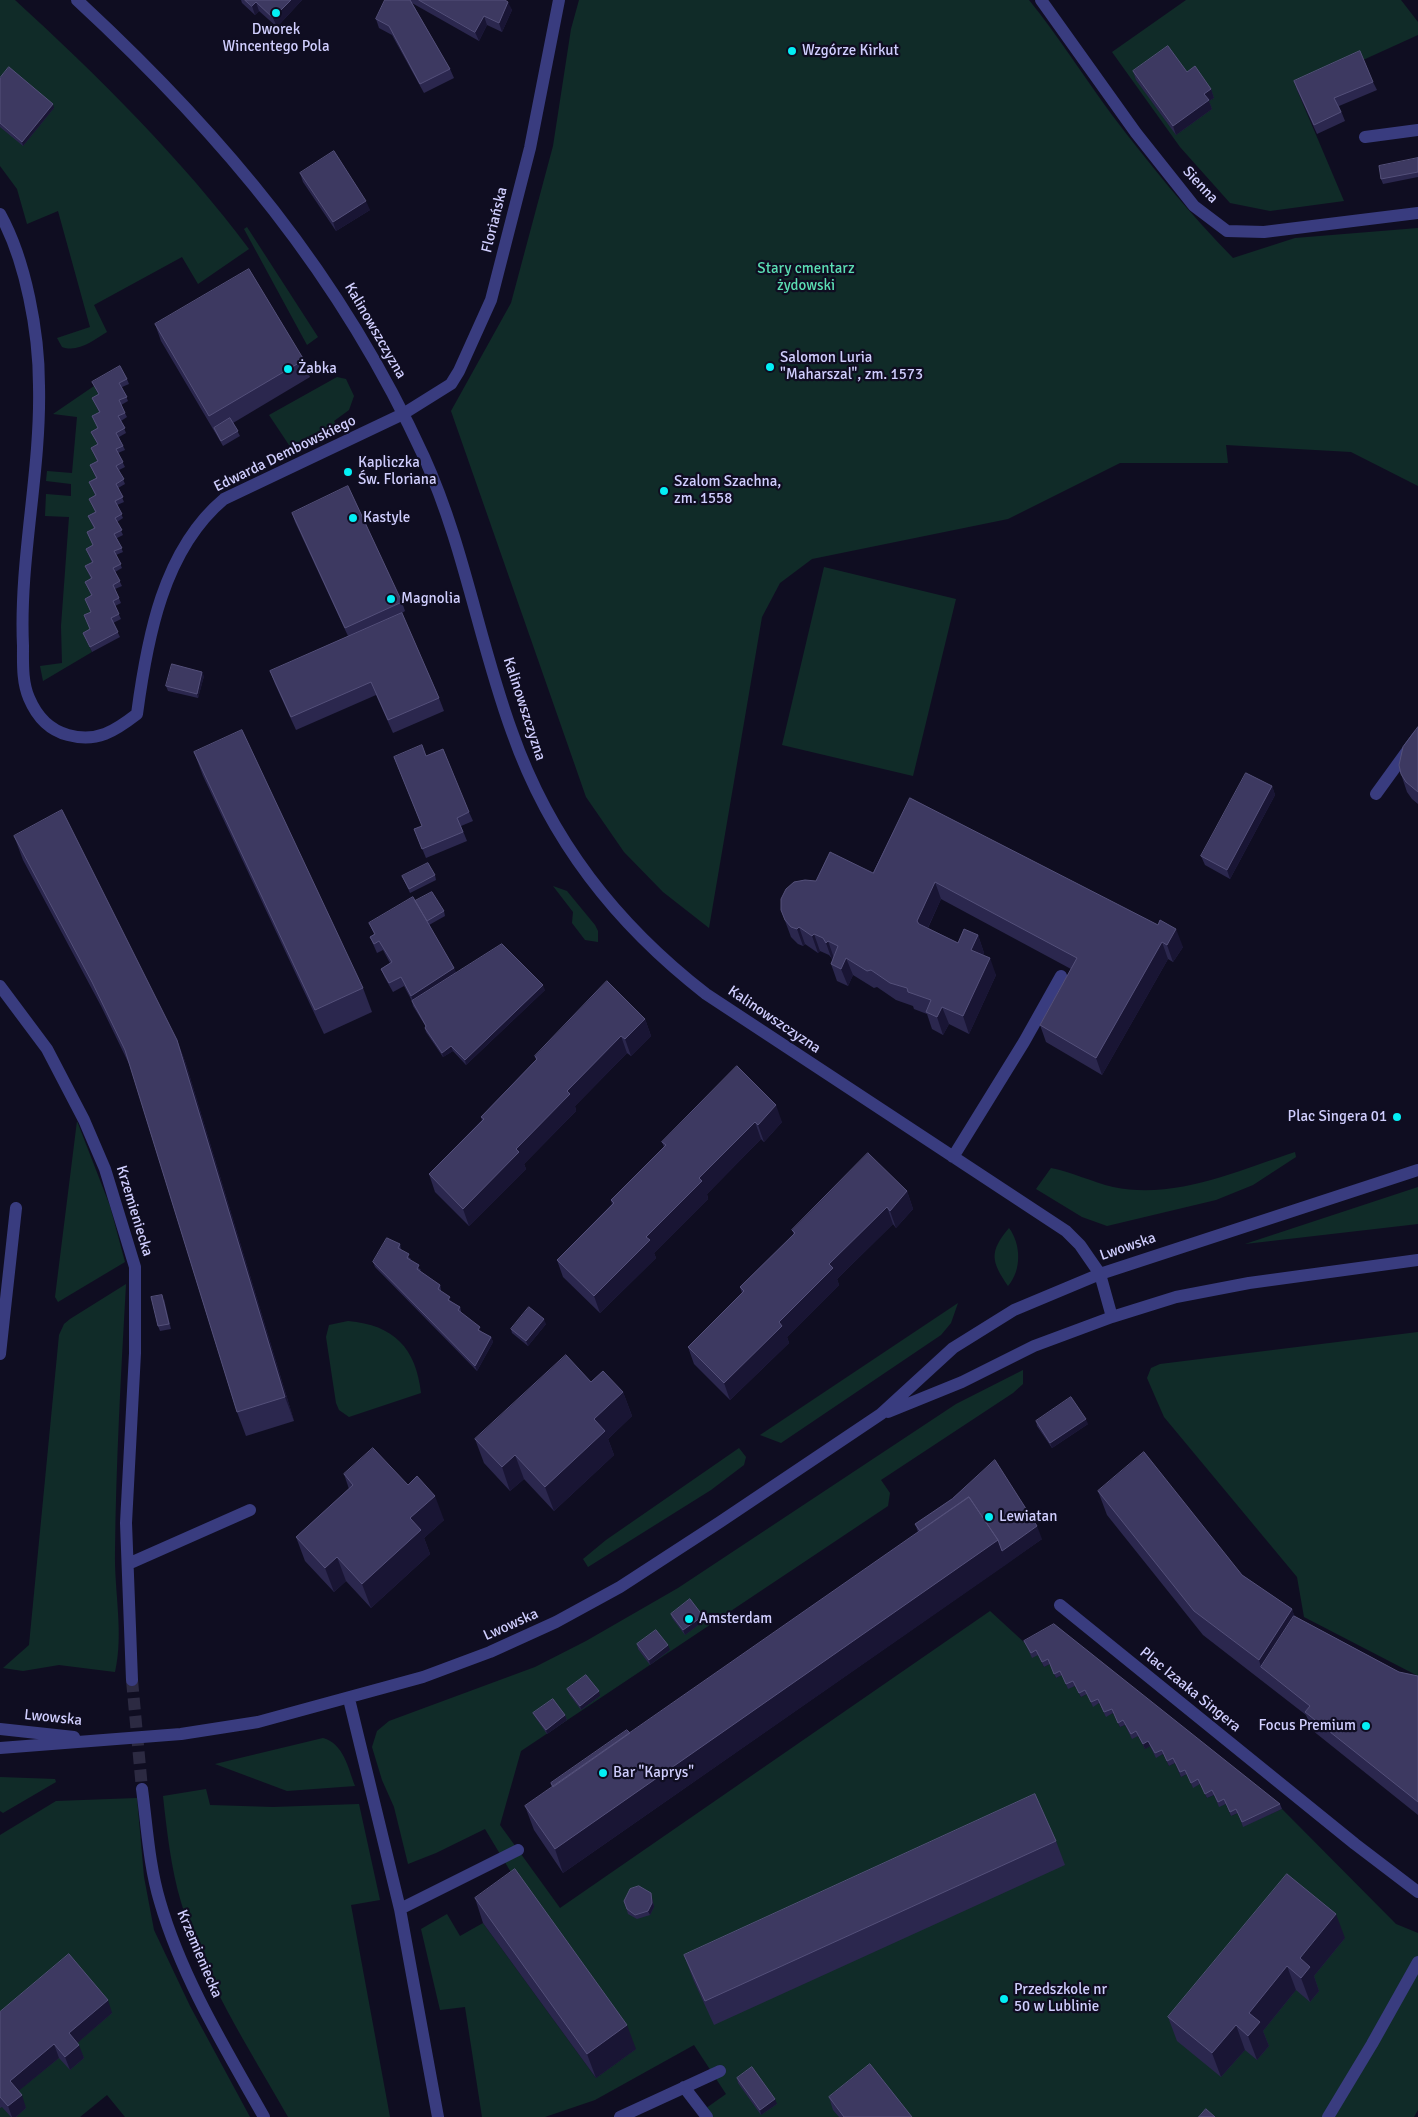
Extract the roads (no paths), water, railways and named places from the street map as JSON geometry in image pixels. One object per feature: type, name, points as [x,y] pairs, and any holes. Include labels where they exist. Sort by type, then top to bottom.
[{"type":"street","name":"Kalinowszczyzna","points":[[76,0],[172,92],[248,176],[272,206],[340,301],[403,414],[425,459],[450,530],[511,730],[527,771],[551,819],[575,859],[652,950],[677,971],[750,1025],[1066,1231],[1080,1245],[1100,1274],[1112,1317]]},
{"type":"street","name":"Floriańska","points":[[403,414],[451,384],[459,371],[491,300],[530,148],[559,0]]},
{"type":"street","name":"Sienna","points":[[1042,0],[1136,133],[1182,192],[1194,206],[1227,231],[1264,232],[1418,212]]},
{"type":"street","points":[[1365,138],[1418,130]]},
{"type":"street","name":"Edwarda Dembowskiego","points":[[0,214],[14,246],[23,277],[33,326],[40,386],[21,606],[24,682],[29,698],[44,724],[58,732],[89,738],[105,735],[136,714],[149,644],[170,576],[183,550],[213,509],[224,499],[403,414]]},
{"type":"street","points":[[1376,794],[1418,736]]},
{"type":"street","points":[[953,1157],[1024,1042],[1060,976]]},
{"type":"street","name":"Krzemieniecka","points":[[0,986],[47,1050],[84,1120],[105,1169],[134,1267],[135,1353],[126,1523],[132,1680]]},
{"type":"street","name":"Lwowska","points":[[0,1748],[181,1734],[258,1722],[349,1699],[423,1677],[490,1652],[556,1622],[620,1587],[881,1414],[953,1348],[991,1323],[1022,1306],[1100,1274],[1418,1170]]},
{"type":"street","points":[[0,1354],[16,1208]]},
{"type":"street","name":"Lwowska","points":[[881,1414],[962,1382],[1034,1346],[1112,1317],[1176,1297],[1249,1283],[1418,1260]]},
{"type":"street","points":[[128,1564],[250,1510]]},
{"type":"street","name":"Plac Izaaka Singera","points":[[1060,1605],[1348,1838],[1418,1892]]},
{"type":"street","points":[[349,1699],[400,1909],[438,2117]]},
{"type":"street","name":"Lwowska","points":[[0,1729],[104,1740]]},
{"type":"street","name":"Krzemieniecka","points":[[142,1789],[159,1901],[170,1932],[199,2000],[264,2117]]},
{"type":"street","points":[[400,1909],[518,1850]]},
{"type":"street","points":[[1328,2117],[1418,1962]]},
{"type":"street","points":[[620,2117],[720,2071]]},
{"type":"street","points":[[684,2087],[707,2117]]},
{"type":"tunnel","points":[[132,1680],[142,1789]]},
{"type":"place","name":"Dworek Wincentego Pola","points":[[276,13]]},
{"type":"place","name":"Wzgórze Kirkut","points":[[792,51]]},
{"type":"place","name":"Salomon Luria \"Maharszal\", zm. 1573","points":[[770,367]]},
{"type":"place","name":"Żabka","points":[[288,369]]},
{"type":"place","name":"Kapliczka Św. Floriana","points":[[348,472]]},
{"type":"place","name":"Szalom Szachna, zm. 1558","points":[[664,491]]},
{"type":"place","name":"Kastyle","points":[[353,518]]},
{"type":"place","name":"Magnolia","points":[[391,599]]},
{"type":"place","name":"Plac Singera 01","points":[[1397,1117]]},
{"type":"place","name":"Lewiatan","points":[[989,1517]]},
{"type":"place","name":"Amsterdam","points":[[689,1619]]},
{"type":"place","name":"Focus Premium","points":[[1366,1726]]},
{"type":"place","name":"Bar \"Kaprys\"","points":[[603,1773]]},
{"type":"place","name":"Przedszkole nr 50 w Lublinie","points":[[1004,1999]]},
{"type":"park label","name":"Stary cmentarz żydowski","points":[[806,278]]}]
